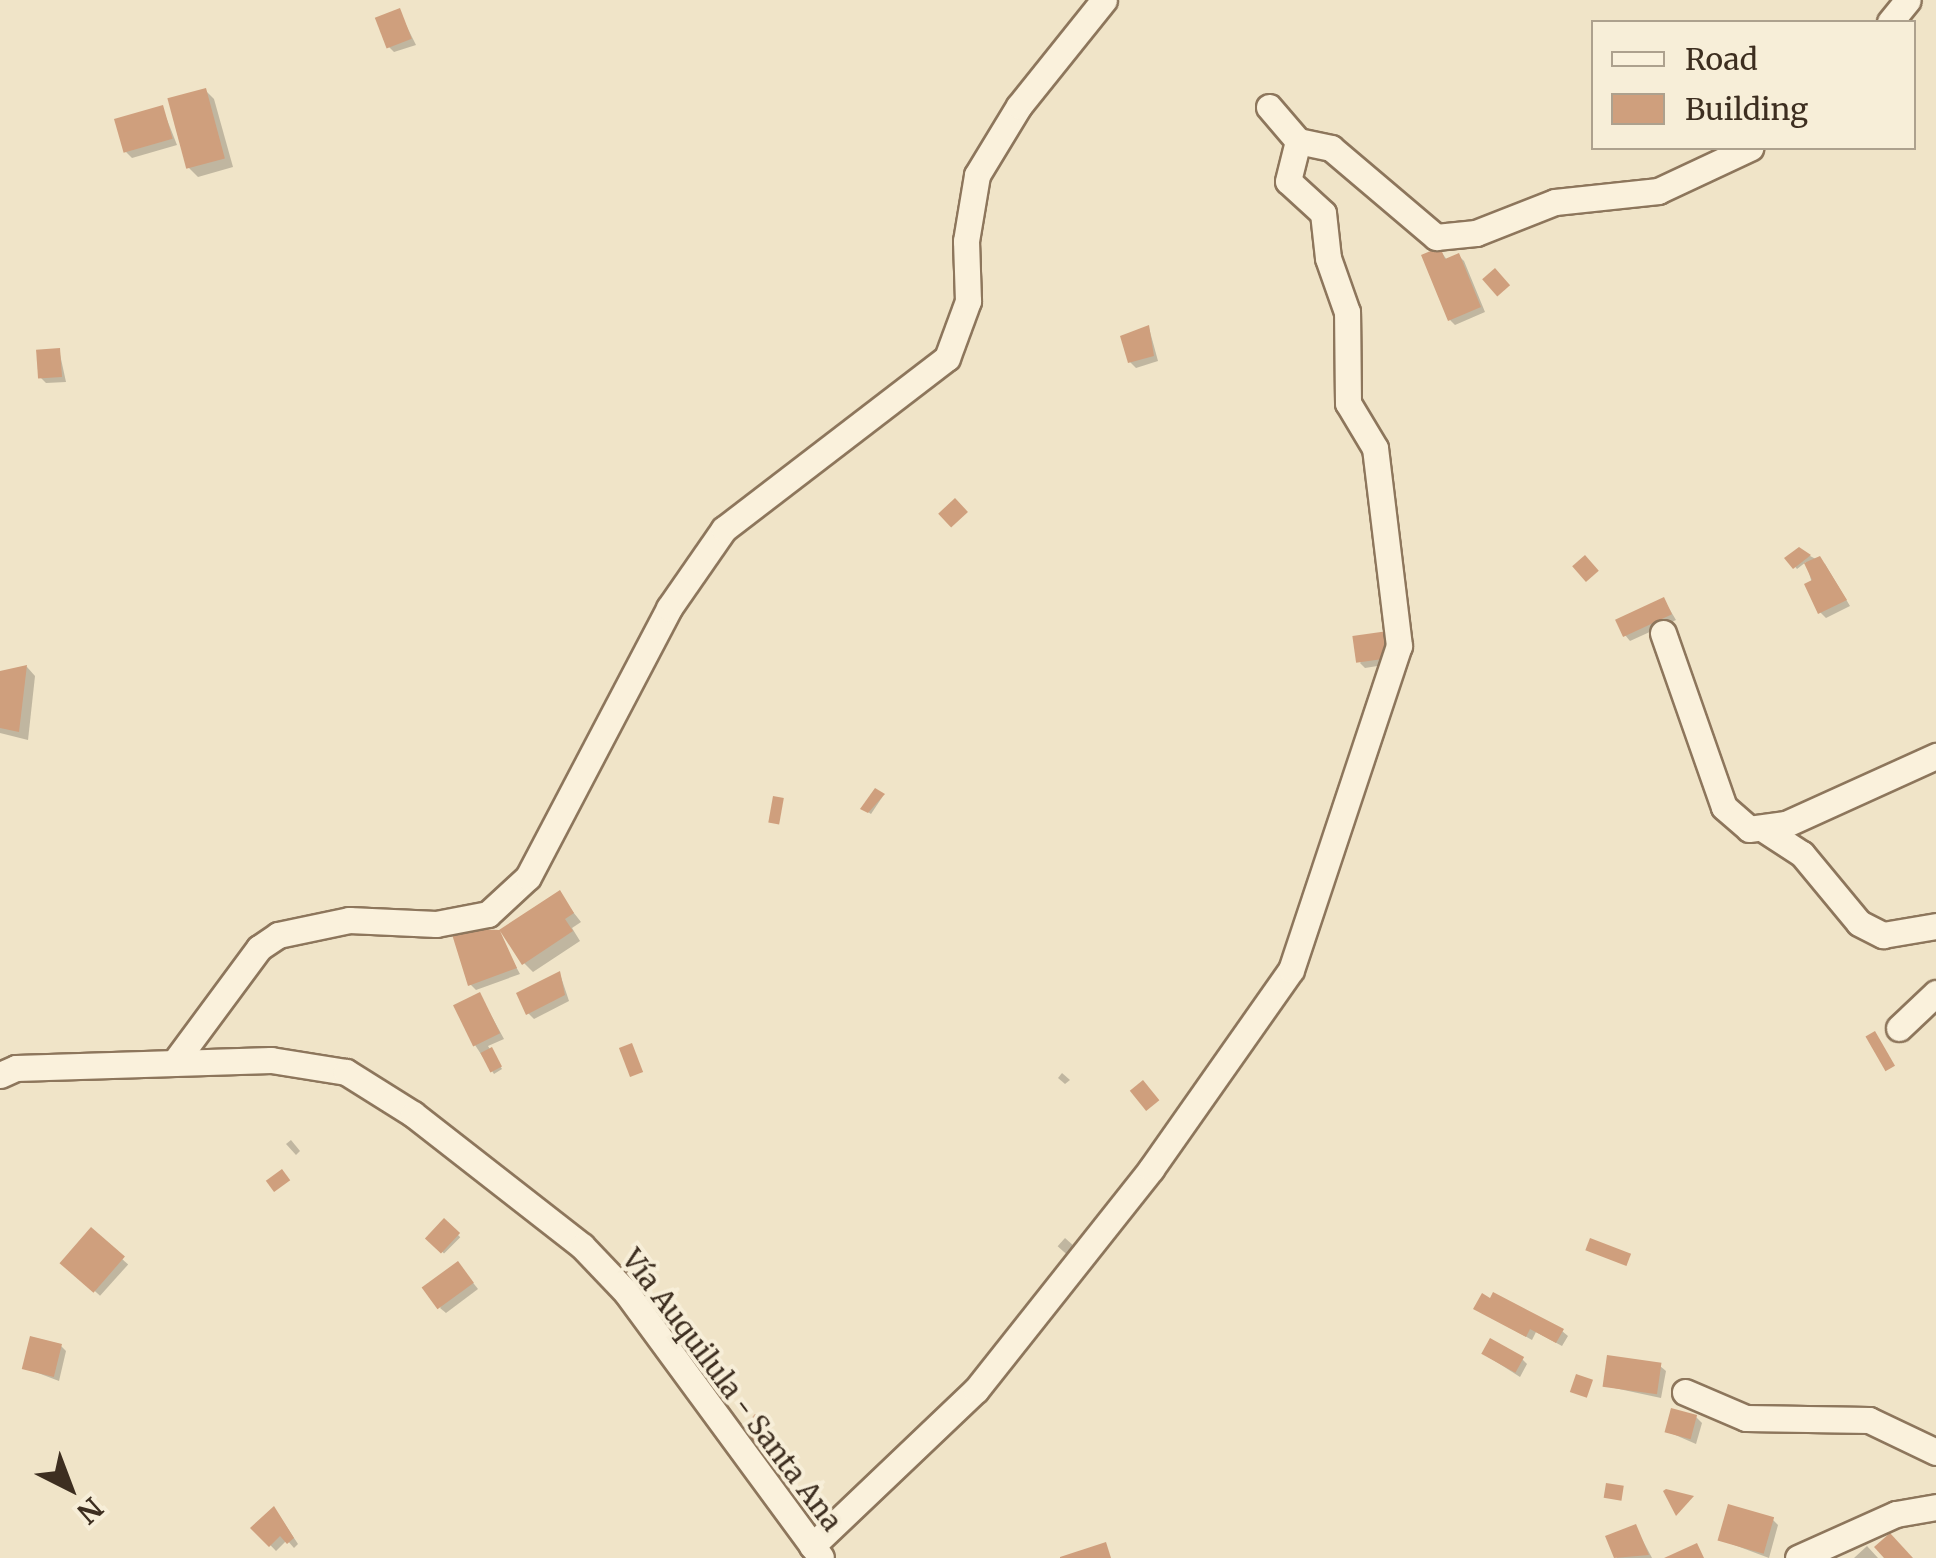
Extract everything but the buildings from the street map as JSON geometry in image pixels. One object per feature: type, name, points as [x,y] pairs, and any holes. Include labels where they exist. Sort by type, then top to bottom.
[{"type":"street","points":[[174,1063],[259,948],[278,935],[349,920],[436,924],[488,914],[528,878],[669,608],[724,529],[947,358],[968,301],[966,241],[977,175],[1020,106],[1104,0]]},
{"type":"street","points":[[1892,20],[1908,0]]},
{"type":"street","points":[[1270,107],[1298,141],[1331,148],[1436,238],[1476,233],[1555,202],[1658,192],[1746,150]]},
{"type":"street","points":[[817,1552],[976,1390],[1151,1169],[1291,970],[1399,646],[1375,448],[1348,403],[1347,312],[1328,258],[1323,213],[1288,182],[1298,141]]},
{"type":"street","points":[[1664,633],[1724,808],[1749,829],[1765,830],[1936,756]]},
{"type":"street","points":[[1765,830],[1802,854],[1859,923],[1882,935],[1936,926]]},
{"type":"street","points":[[1899,1028],[1936,993]]},
{"type":"street","name":"Vía Auquilula - Santa Ana","points":[[0,1075],[16,1068],[174,1063],[313,1062],[346,1072],[413,1114],[582,1246],[626,1292],[817,1552]]},
{"type":"street","points":[[1685,1392],[1746,1418],[1869,1420],[1936,1452]]},
{"type":"street","points":[[1798,1558],[1896,1514],[1936,1507]]}]
